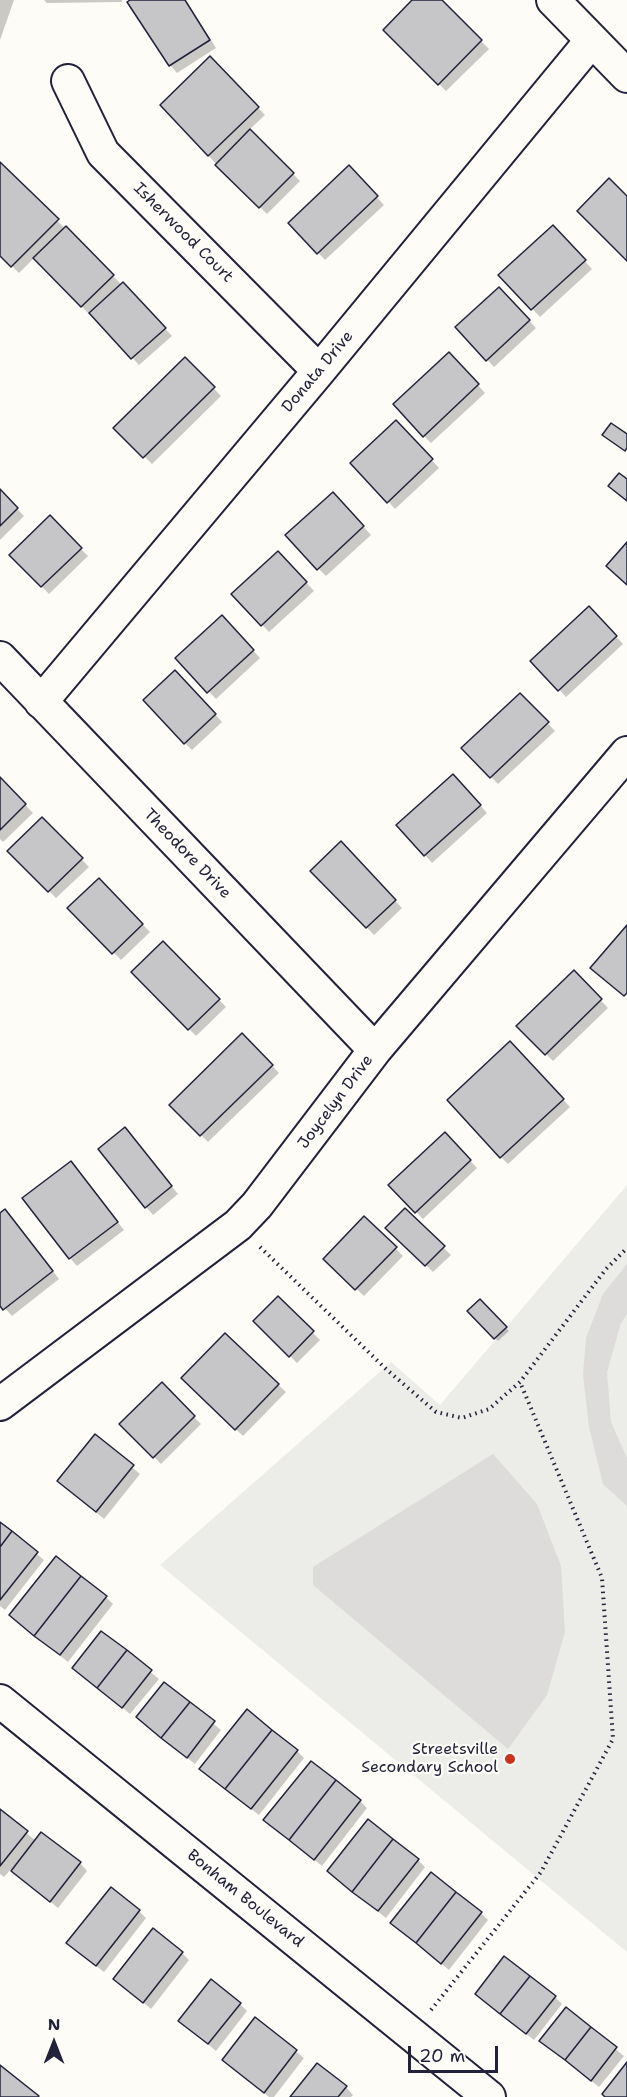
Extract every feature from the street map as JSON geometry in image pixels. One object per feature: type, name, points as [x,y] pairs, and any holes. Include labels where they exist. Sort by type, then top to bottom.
[{"type":"street","points":[[553,0],[627,76]]},
{"type":"street","name":"Donata Drive","points":[[41,702],[592,39]]},
{"type":"street","name":"Isherwood Court","points":[[68,81],[103,153],[319,370]]},
{"type":"street","name":"Theodore Drive","points":[[0,658],[375,1050]]},
{"type":"street","name":"Joycelyn Drive","points":[[0,1404],[238,1225],[257,1205],[375,1050],[627,753]]},
{"type":"street","name":"Bonham Boulevard","points":[[0,1701],[489,2097]]},
{"type":"path","points":[[238,1225],[386,1369],[436,1412],[462,1418],[489,1409],[520,1382],[606,1269],[627,1248]]},
{"type":"path","points":[[411,2034],[541,1872],[613,1739],[602,1578],[520,1382]]},
{"type":"shaded area","name":"Streetsville Secondary School","points":[[627,1185],[627,1952],[160,1565],[391,1362],[440,1405]]},
{"type":"shaded area","points":[[627,1264],[627,1314],[621,1323],[607,1372],[611,1422],[627,1458],[627,1506],[603,1484],[589,1427],[583,1374],[586,1338],[603,1294]]},
{"type":"shaded area","points":[[493,1454],[537,1504],[561,1566],[565,1632],[547,1695],[508,1749],[313,1585],[313,1567]]},
{"type":"building","points":[[130,0],[185,0],[210,40],[169,66],[127,2]]},
{"type":"building","points":[[412,0],[442,0],[482,40],[438,85],[383,30]]},
{"type":"building","points":[[210,56],[259,107],[208,156],[160,105]]},
{"type":"building","points":[[250,129],[294,173],[259,208],[215,165]]},
{"type":"building","points":[[0,162],[59,219],[11,267],[0,256]]},
{"type":"building","points":[[349,165],[378,196],[317,254],[288,223]]},
{"type":"building","points":[[609,178],[627,196],[627,261],[577,211]]},
{"type":"building","points":[[553,225],[586,260],[531,310],[498,275]]},
{"type":"building","points":[[66,226],[114,275],[81,307],[33,258]]},
{"type":"building","points":[[123,282],[166,328],[131,359],[89,313]]},
{"type":"building","points":[[499,287],[530,320],[486,361],[455,327]]},
{"type":"building","points":[[449,352],[479,384],[423,437],[393,404]]},
{"type":"building","points":[[185,357],[215,387],[143,458],[113,428]]},
{"type":"building","points":[[396,420],[433,459],[387,503],[350,463]]},
{"type":"building","points":[[611,423],[627,434],[625,451],[602,435]]},
{"type":"building","points":[[619,473],[627,479],[627,501],[608,486]]},
{"type":"building","points":[[0,489],[18,508],[0,526]]},
{"type":"building","points":[[333,492],[364,526],[317,570],[285,535]]},
{"type":"building","points":[[50,515],[82,548],[41,587],[9,555]]},
{"type":"building","points":[[627,542],[627,585],[606,566]]},
{"type":"building","points":[[278,551],[307,582],[261,626],[231,594]]},
{"type":"building","points":[[589,606],[617,636],[558,691],[530,661]]},
{"type":"building","points":[[222,615],[254,650],[207,693],[175,658]]},
{"type":"building","points":[[175,670],[216,714],[184,744],[143,700]]},
{"type":"building","points":[[520,693],[549,722],[490,778],[461,748]]},
{"type":"building","points":[[453,774],[481,805],[424,856],[396,825]]},
{"type":"building","points":[[0,777],[26,804],[0,830]]},
{"type":"building","points":[[42,817],[83,858],[48,892],[7,851]]},
{"type":"building","points":[[341,841],[396,900],[366,928],[310,871]]},
{"type":"building","points":[[99,878],[143,924],[112,954],[67,908]]},
{"type":"building","points":[[627,925],[627,993],[624,996],[590,968]]},
{"type":"building","points":[[163,941],[220,999],[188,1030],[131,972]]},
{"type":"building","points":[[574,970],[602,999],[545,1055],[516,1026]]},
{"type":"building","points":[[242,1033],[273,1065],[200,1136],[169,1105]]},
{"type":"building","points":[[510,1041],[564,1099],[500,1158],[447,1100]]},
{"type":"building","points":[[125,1127],[172,1186],[145,1208],[98,1149]]},
{"type":"building","points":[[445,1132],[471,1160],[415,1213],[388,1185]]},
{"type":"building","points":[[71,1161],[118,1222],[69,1259],[22,1198]]},
{"type":"building","points":[[405,1208],[445,1246],[425,1266],[385,1228]]},
{"type":"building","points":[[5,1209],[53,1271],[3,1310],[0,1306],[0,1213]]},
{"type":"building","points":[[364,1216],[397,1247],[355,1290],[323,1259]]},
{"type":"building","points":[[278,1296],[314,1331],[289,1357],[253,1321]]},
{"type":"building","points":[[480,1299],[507,1327],[494,1339],[467,1311]]},
{"type":"building","points":[[225,1333],[279,1384],[235,1430],[181,1378]]},
{"type":"building","points":[[162,1382],[195,1416],[153,1458],[119,1424]]},
{"type":"building","points":[[95,1434],[134,1465],[96,1512],[57,1481]]},
{"type":"building","points":[[0,1522],[12,1531],[0,1547]]},
{"type":"building","points":[[12,1531],[38,1552],[0,1600],[0,1547]]},
{"type":"building","points":[[56,1556],[81,1576],[34,1636],[9,1615]]},
{"type":"building","points":[[81,1576],[107,1596],[60,1655],[34,1636]]},
{"type":"building","points":[[101,1631],[127,1650],[97,1688],[72,1668]]},
{"type":"building","points":[[127,1650],[152,1670],[122,1708],[97,1688]]},
{"type":"building","points":[[164,1682],[190,1702],[161,1738],[136,1717]]},
{"type":"building","points":[[190,1702],[215,1721],[187,1758],[161,1738]]},
{"type":"building","points":[[247,1709],[272,1730],[225,1789],[199,1769]]},
{"type":"building","points":[[272,1730],[298,1750],[251,1809],[225,1789]]},
{"type":"building","points":[[311,1761],[336,1780],[289,1840],[263,1820]]},
{"type":"building","points":[[336,1780],[361,1800],[314,1860],[289,1840]]},
{"type":"building","points":[[0,1809],[28,1831],[0,1866]]},
{"type":"building","points":[[368,1819],[393,1839],[352,1892],[327,1871]]},
{"type":"building","points":[[41,1832],[81,1862],[50,1902],[11,1871]]},
{"type":"building","points":[[393,1839],[419,1859],[378,1911],[352,1892]]},
{"type":"building","points":[[431,1872],[456,1892],[416,1943],[390,1923]]},
{"type":"building","points":[[111,1887],[140,1910],[96,1966],[66,1943]]},
{"type":"building","points":[[456,1892],[482,1912],[441,1964],[416,1943]]},
{"type":"building","points":[[153,1928],[183,1952],[143,2003],[113,1979]]},
{"type":"building","points":[[504,1956],[530,1976],[500,2014],[475,1994]]},
{"type":"building","points":[[530,1976],[556,1996],[526,2034],[500,2014]]},
{"type":"building","points":[[211,1979],[241,2003],[208,2044],[178,2021]]},
{"type":"building","points":[[566,2007],[591,2027],[565,2060],[539,2041]]},
{"type":"building","points":[[255,2017],[297,2050],[264,2093],[222,2060]]},
{"type":"building","points":[[591,2027],[617,2047],[591,2081],[565,2060]]},
{"type":"building","points":[[627,2062],[627,2097],[605,2097],[602,2094]]},
{"type":"building","points":[[317,2063],[347,2086],[338,2097],[290,2097]]},
{"type":"building","points":[[0,2065],[39,2096],[0,2097]]},
{"type":"place","name":"Streetsville Secondary School","points":[[510,1759]]}]
